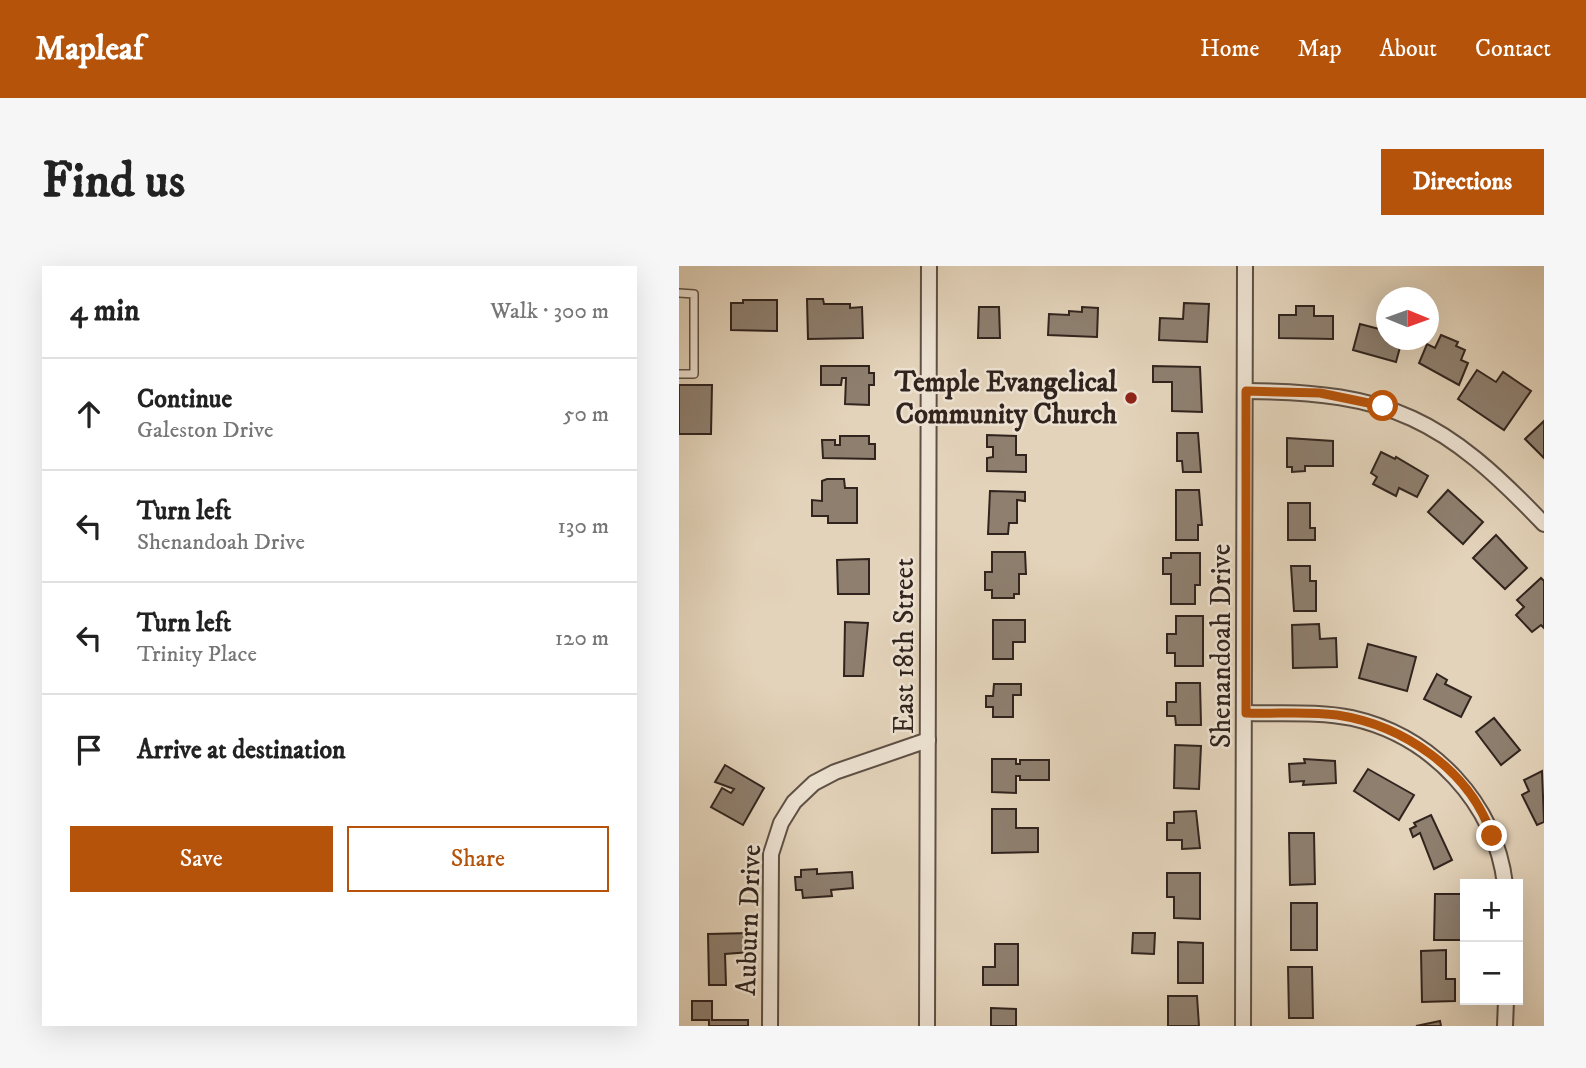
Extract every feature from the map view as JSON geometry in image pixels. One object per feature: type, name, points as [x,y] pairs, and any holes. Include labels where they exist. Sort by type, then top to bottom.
[{"type":"street","name":"East 18th Street","points":[[927,1026],[929,266]]},
{"type":"street","name":"Shenandoah Drive","points":[[1243,1026],[1246,713],[1245,266]]},
{"type":"street","points":[[1246,391],[1320,393],[1367,401],[1406,414],[1474,455],[1544,524]]},
{"type":"street","points":[[1246,713],[1318,714],[1350,718],[1389,730],[1417,745],[1448,769],[1478,807],[1495,843],[1504,879]]},
{"type":"street","name":"Auburn Drive","points":[[770,1026],[771,854],[781,823],[794,802],[814,783],[835,772],[928,740]]},
{"type":"street","points":[[1505,1026],[1506,1005]]},
{"type":"lane","points":[[679,293],[694,293],[694,373],[679,374]]},
{"type":"building","points":[[807,299],[823,299],[824,304],[850,304],[850,308],[862,307],[863,338],[808,339]]},
{"type":"building","points":[[743,300],[777,300],[777,331],[731,330],[731,303],[743,303]]},
{"type":"building","points":[[1184,303],[1209,304],[1207,342],[1159,340],[1160,318],[1183,319]]},
{"type":"building","points":[[1296,306],[1314,306],[1314,316],[1333,316],[1333,339],[1279,338],[1279,315],[1296,315]]},
{"type":"building","points":[[979,307],[999,307],[1000,338],[978,338]]},
{"type":"building","points":[[1082,307],[1098,308],[1097,337],[1048,335],[1049,314],[1069,315],[1069,311],[1082,312]]},
{"type":"building","points":[[1360,324],[1376,328],[1376,350],[1399,350],[1396,362],[1353,350]]},
{"type":"building","points":[[1441,335],[1458,342],[1456,346],[1465,350],[1461,360],[1468,363],[1459,385],[1419,363],[1424,350],[1439,350]]},
{"type":"building","points":[[821,366],[869,366],[869,373],[874,373],[874,385],[869,385],[869,405],[845,404],[846,378],[842,378],[841,385],[821,385]]},
{"type":"building","points":[[1153,366],[1200,367],[1202,412],[1172,411],[1172,382],[1153,382]]},
{"type":"building","points":[[1477,370],[1496,382],[1503,372],[1531,391],[1504,430],[1458,399]]},
{"type":"building","points":[[679,385],[712,385],[711,434],[679,434]]},
{"type":"building","points":[[1544,421],[1544,458],[1525,439]]},
{"type":"building","points":[[1177,433],[1198,433],[1201,472],[1183,472],[1182,461],[1177,461]]},
{"type":"building","points":[[987,435],[1016,436],[1016,455],[1026,455],[1026,472],[987,471],[987,458],[993,457],[993,447],[987,447]]},
{"type":"building","points":[[840,436],[869,436],[869,444],[875,444],[875,459],[823,458],[822,440],[835,440],[835,445],[840,445]]},
{"type":"building","points":[[1287,438],[1333,441],[1333,466],[1305,466],[1305,471],[1292,472],[1292,467],[1287,467]]},
{"type":"building","points":[[1381,452],[1395,459],[1396,457],[1428,476],[1417,497],[1399,488],[1396,496],[1373,484],[1377,477],[1371,473]]},
{"type":"building","points":[[844,479],[845,488],[857,488],[857,523],[828,523],[828,516],[812,516],[812,500],[822,501],[822,481]]},
{"type":"building","points":[[1176,490],[1199,490],[1202,525],[1198,525],[1198,540],[1176,540]]},
{"type":"building","points":[[1448,490],[1483,522],[1463,544],[1428,512]]},
{"type":"building","points":[[990,491],[1025,492],[1025,501],[1017,500],[1017,523],[1009,523],[1008,534],[988,534]]},
{"type":"building","points":[[1288,503],[1310,503],[1310,528],[1315,528],[1315,540],[1288,540]]},
{"type":"building","points":[[1496,535],[1527,568],[1505,589],[1473,558]]},
{"type":"building","points":[[992,552],[1025,552],[1026,574],[1019,574],[1019,594],[1014,594],[1014,598],[992,598],[992,590],[985,590],[985,572],[992,572]]},
{"type":"building","points":[[1171,553],[1200,553],[1200,585],[1195,585],[1195,604],[1171,604],[1171,574],[1163,574],[1163,558],[1171,558]]},
{"type":"building","points":[[869,559],[869,594],[838,594],[837,560]]},
{"type":"building","points":[[1291,566],[1310,566],[1310,581],[1316,581],[1316,611],[1294,611]]},
{"type":"building","points":[[1541,578],[1544,581],[1544,628],[1541,625],[1532,632],[1516,615],[1524,607],[1517,600]]},
{"type":"building","points":[[1176,616],[1203,616],[1203,666],[1175,666],[1175,653],[1167,653],[1167,634],[1176,634]]},
{"type":"building","points":[[993,620],[1025,620],[1025,642],[1013,642],[1013,659],[993,659]]},
{"type":"building","points":[[845,622],[868,623],[863,676],[844,676]]},
{"type":"building","points":[[1319,624],[1320,639],[1336,638],[1337,667],[1293,668],[1292,625]]},
{"type":"building","points":[[1368,644],[1416,657],[1407,691],[1359,678]]},
{"type":"building","points":[[1437,674],[1447,680],[1445,684],[1471,697],[1461,717],[1424,699]]},
{"type":"building","points":[[1176,683],[1200,683],[1201,725],[1176,725],[1175,716],[1167,716],[1167,702],[1176,702]]},
{"type":"building","points":[[994,684],[1021,684],[1021,695],[1013,695],[1013,717],[993,717],[993,707],[986,707],[986,696],[993,696]]},
{"type":"building","points":[[1494,718],[1520,750],[1501,765],[1476,732]]},
{"type":"building","points":[[1175,745],[1201,746],[1199,789],[1174,788]]},
{"type":"building","points":[[992,759],[1016,759],[1016,764],[1020,764],[1020,760],[1049,760],[1049,780],[1020,780],[1020,776],[1016,776],[1016,793],[992,792]]},
{"type":"building","points":[[1304,759],[1335,761],[1336,783],[1303,785],[1304,781],[1290,782],[1289,764],[1305,763]]},
{"type":"building","points":[[725,765],[764,788],[743,825],[711,807],[722,788],[731,793],[734,789],[715,782]]},
{"type":"building","points":[[1368,769],[1414,795],[1399,820],[1354,791]]},
{"type":"building","points":[[1542,771],[1544,822],[1537,825],[1522,795],[1529,791],[1524,780]]},
{"type":"building","points":[[992,809],[1016,809],[1016,828],[1038,828],[1038,852],[992,853]]},
{"type":"building","points":[[1196,811],[1200,848],[1182,849],[1182,840],[1167,840],[1167,823],[1174,823],[1174,812]]},
{"type":"building","points":[[1431,815],[1452,860],[1434,869],[1420,833],[1413,837],[1410,829],[1416,826],[1414,823]]},
{"type":"building","points":[[1289,833],[1314,833],[1315,884],[1290,885]]},
{"type":"building","points":[[817,869],[817,874],[852,872],[853,888],[831,890],[832,896],[803,898],[802,890],[796,890],[795,877],[801,877],[801,870]]},
{"type":"building","points":[[1167,873],[1200,873],[1200,919],[1174,918],[1174,897],[1167,897]]},
{"type":"building","points":[[1435,894],[1460,894],[1460,940],[1434,940]]},
{"type":"building","points":[[1291,903],[1317,903],[1317,950],[1291,950]]},
{"type":"building","points":[[750,933],[750,952],[725,954],[726,985],[709,985],[708,934]]},
{"type":"building","points":[[1133,933],[1155,933],[1154,954],[1132,953]]},
{"type":"building","points":[[1178,942],[1203,943],[1203,983],[1178,983]]},
{"type":"building","points":[[995,944],[1018,944],[1018,985],[983,985],[983,967],[995,967]]},
{"type":"building","points":[[1446,950],[1446,979],[1455,979],[1455,1001],[1422,1002],[1421,951]]},
{"type":"building","points":[[1288,967],[1312,967],[1313,1018],[1289,1018]]},
{"type":"building","points":[[1168,996],[1197,996],[1199,1026],[1168,1026]]},
{"type":"building","points":[[692,1001],[712,1001],[712,1020],[748,1020],[748,1026],[709,1026],[709,1020],[692,1020]]},
{"type":"building","points":[[991,1008],[1016,1009],[1016,1026],[991,1026]]},
{"type":"building","points":[[1440,1021],[1441,1026],[1416,1026]]},
{"type":"place","name":"Temple Evangelical Community Church","points":[[1131,398]]},
{"type":"route","points":[[1383,406],[1320,393],[1246,391],[1246,713],[1335,715],[1366,721],[1397,733],[1448,769],[1478,807],[1492,836]]}]
